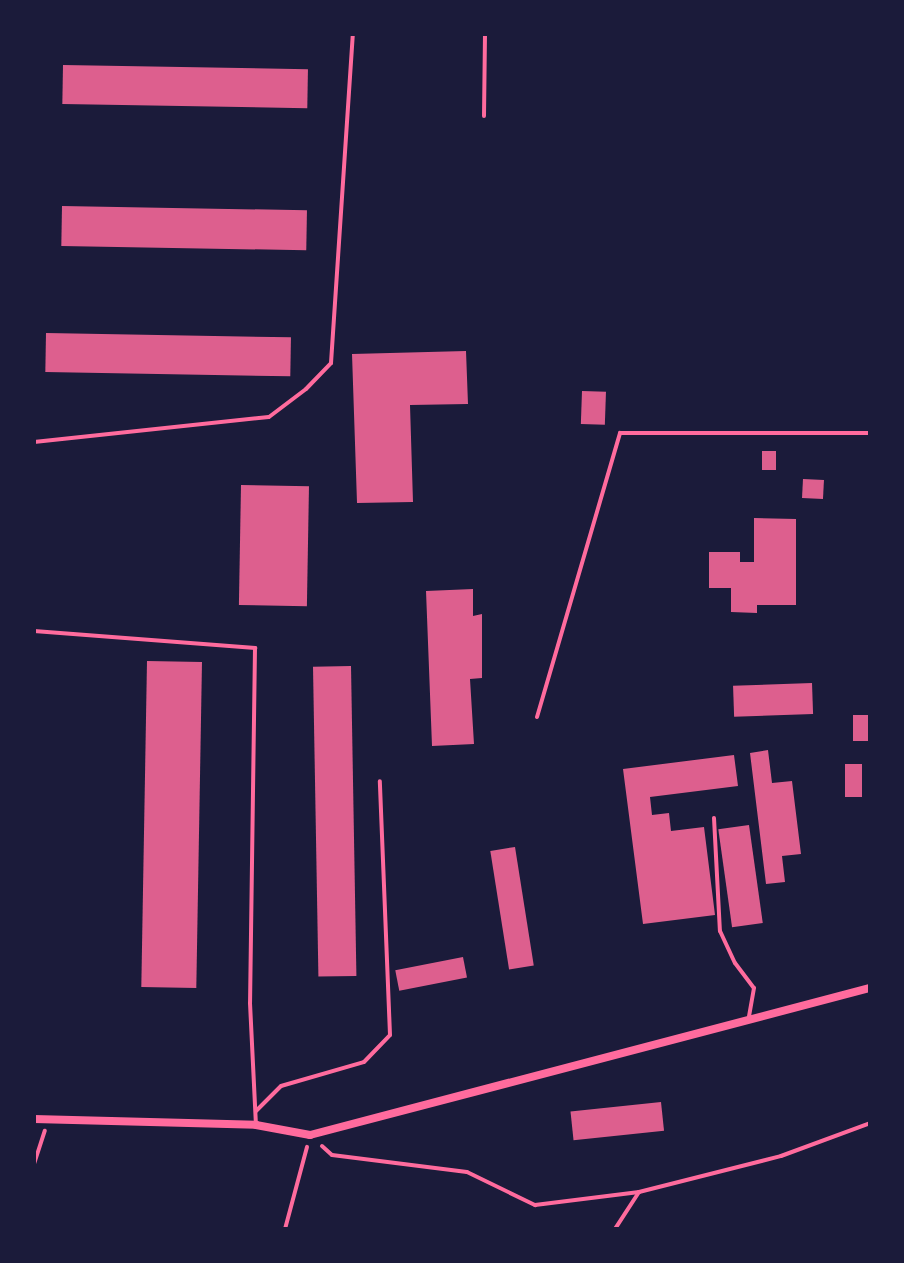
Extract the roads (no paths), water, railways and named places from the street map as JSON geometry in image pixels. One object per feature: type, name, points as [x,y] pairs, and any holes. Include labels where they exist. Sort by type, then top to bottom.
[{"type":"street","points":[[34,1119],[256,1125],[310,1135],[749,1017],[870,988]]},
{"type":"lane","points":[[484,116],[485,34]]},
{"type":"lane","points":[[537,717],[620,433],[870,433]]},
{"type":"lane","points":[[34,631],[255,648],[250,1003],[256,1125]]},
{"type":"lane","points":[[256,1111],[281,1086],[364,1062],[390,1035],[380,781]]},
{"type":"lane","points":[[714,818],[720,931],[735,963],[754,988],[749,1017]]}]
